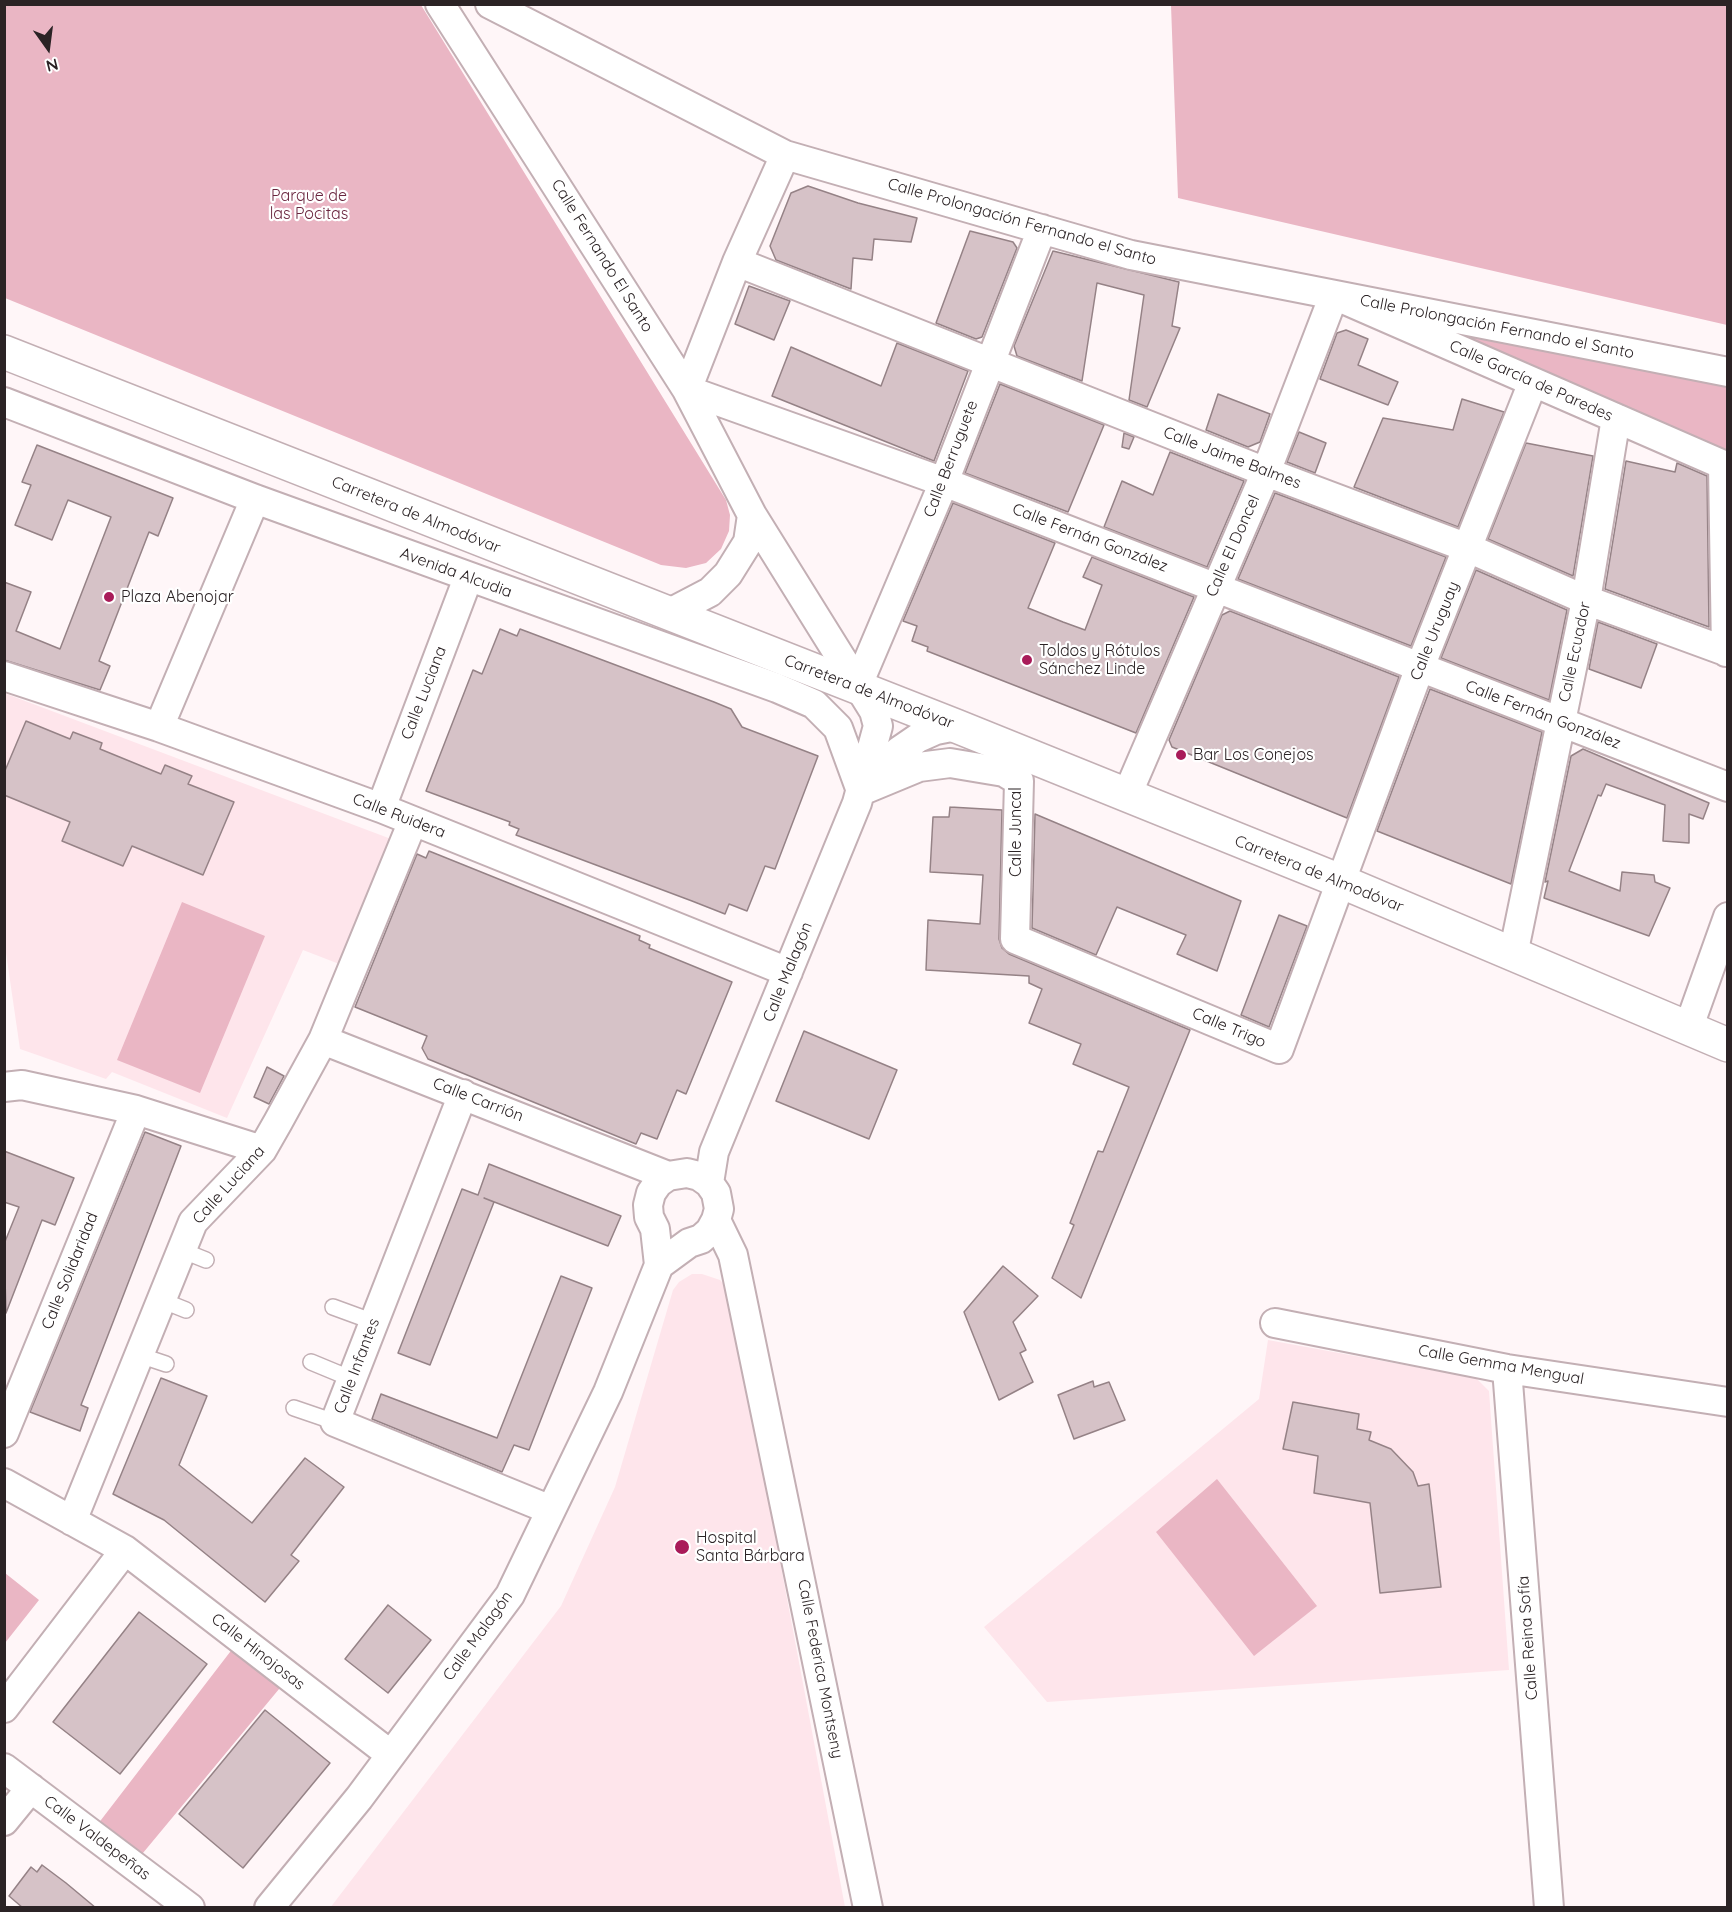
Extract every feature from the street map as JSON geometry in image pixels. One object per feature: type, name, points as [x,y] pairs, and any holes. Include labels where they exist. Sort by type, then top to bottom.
[{"type":"main road","name":"Carretera de Almodóvar","points":[[4,352],[956,726],[1340,881],[1728,1045]]},
{"type":"street","name":"Calle Fernando El Santo","points":[[441,4],[687,390],[752,515],[857,687]]},
{"type":"street","name":"Calle Prolongación Fernando el Santo","points":[[490,4],[785,154],[1131,255],[1728,372]]},
{"type":"street","points":[[687,390],[737,262],[785,154]]},
{"type":"street","name":"Calle Berruguete","points":[[857,687],[944,482],[988,362],[1041,229]]},
{"type":"street","name":"Calle Jaime Balmes","points":[[737,262],[1266,472],[1468,548],[1586,600],[1727,652]]},
{"type":"street","name":"Calle García de Paredes","points":[[1334,295],[1726,466]]},
{"type":"street","name":"Calle El Doncel","points":[[1126,795],[1266,472],[1334,295]]},
{"type":"street","name":"Calle Uruguay","points":[[1340,881],[1420,667],[1533,382]]},
{"type":"street","name":"Calle Fernán González","points":[[687,390],[944,482],[1728,787]]},
{"type":"street","name":"Avenida Alcudia","points":[[4,402],[255,499],[766,684],[814,704],[838,728],[861,791]]},
{"type":"street","name":"Calle Ecuador","points":[[1513,955],[1586,600],[1616,418]]},
{"type":"street","points":[[1726,466],[1727,652]]},
{"type":"street","points":[[159,727],[255,499]]},
{"type":"street","points":[[668,614],[710,592],[728,574],[748,542],[752,515]]},
{"type":"street","name":"Calle Luciana","points":[[381,808],[468,578]]},
{"type":"street","name":"Calle Ruidera","points":[[4,676],[159,727],[381,808],[788,972]]},
{"type":"street","name":"Calle Malagón","points":[[857,687],[873,711],[878,726],[861,791]]},
{"type":"street","name":"Calle Malagón","points":[[679,1181],[714,1152],[861,791],[886,736],[899,722],[921,712]]},
{"type":"street","name":"Calle Malagón","points":[[861,791],[899,751],[918,738],[936,730],[956,726]]},
{"type":"street","name":"Calle Juncal","points":[[861,791],[919,766],[950,763],[1004,772],[1019,781],[1015,939]]},
{"type":"street","name":"Calle Luciana","points":[[72,1521],[140,1355],[174,1305],[194,1255],[193,1222],[262,1150],[323,1040],[413,821]]},
{"type":"street","name":"Calle Trigo","points":[[1015,939],[1279,1049],[1340,881]]},
{"type":"street","points":[[1688,1029],[1728,917]]},
{"type":"street","name":"Calle Carrión","points":[[323,1040],[679,1181]]},
{"type":"street","points":[[4,1087],[22,1085],[136,1110],[262,1150]]},
{"type":"street","name":"Calle Infantes","points":[[463,1094],[335,1422],[551,1510]]},
{"type":"street","name":"Calle Solidaridad","points":[[4,1433],[136,1110]]},
{"type":"street","points":[[679,1181],[716,1193],[719,1209],[702,1234],[660,1265],[655,1229],[648,1205],[679,1181]]},
{"type":"street","points":[[655,1229],[663,1237],[674,1242],[702,1234]]},
{"type":"street","name":"Calle Federica Montseny","points":[[702,1234],[733,1255],[868,1908]]},
{"type":"street","name":"Calle Malagón","points":[[269,1908],[391,1755],[510,1595],[608,1392],[660,1265]]},
{"type":"street","name":"Calle Gemma Mengual","points":[[1275,1323],[1507,1369],[1728,1402]]},
{"type":"street","name":"Calle Reina Sofía","points":[[1507,1369],[1549,1908]]},
{"type":"street","name":"Calle Hinojosas","points":[[4,1483],[124,1550],[391,1755]]},
{"type":"street","points":[[4,1708],[124,1550]]},
{"type":"street","name":"Calle Valdepeñas","points":[[4,1768],[190,1908]]},
{"type":"street","points":[[4,1821],[31,1788]]},
{"type":"lane","points":[[333,1307],[374,1322]]},
{"type":"lane","points":[[140,1355],[166,1364]]},
{"type":"lane","points":[[311,1362],[352,1379]]},
{"type":"lane","points":[[294,1408],[335,1422]]},
{"type":"shaded area","points":[[4,693],[399,842],[347,967],[303,950],[227,1118],[112,1072],[106,1079],[20,1049],[5,946]]},
{"type":"shaded area","name":"Hospital Santa Bárbara","points":[[692,1274],[702,1274],[720,1280],[726,1286],[732,1306],[845,1907],[330,1908],[561,1606],[615,1487],[673,1290],[679,1282]]},
{"type":"shaded area","points":[[1268,1340],[1476,1378],[1489,1391],[1509,1670],[1047,1702],[984,1627],[1259,1399]]},
{"type":"green space","name":"Parque de las Pocitas","points":[[5,4],[421,5],[726,500],[730,515],[729,531],[721,549],[706,563],[686,568],[661,565],[5,298]]},
{"type":"green space","points":[[1171,5],[1727,5],[1727,325],[1178,198]]},
{"type":"green space","points":[[1334,295],[1727,378],[1727,462]]},
{"type":"green space","points":[[182,902],[265,936],[200,1093],[117,1060]]},
{"type":"green space","points":[[1217,1479],[1317,1606],[1254,1656],[1156,1532]]},
{"type":"green space","points":[[5,1573],[39,1600],[4,1643]]},
{"type":"green space","points":[[240,1639],[289,1677],[133,1865],[91,1833]]},
{"type":"building","points":[[808,186],[858,203],[917,218],[911,242],[874,239],[872,260],[853,258],[851,289],[776,260],[770,246],[791,193]]},
{"type":"building","points":[[970,231],[1013,242],[1017,248],[982,337],[976,339],[936,323]]},
{"type":"building","points":[[1053,251],[1179,282],[1172,326],[1180,328],[1147,407],[1129,400],[1144,295],[1097,283],[1082,381],[1017,356],[1014,346]]},
{"type":"building","points":[[749,286],[790,301],[774,340],[735,324]]},
{"type":"building","points":[[1346,330],[1368,339],[1358,365],[1398,382],[1388,405],[1320,379],[1337,333]]},
{"type":"building","points":[[897,343],[968,371],[934,461],[772,396],[791,347],[881,386]]},
{"type":"building","points":[[1000,384],[1104,425],[1068,512],[965,473]]},
{"type":"building","points":[[1218,394],[1270,414],[1260,442],[1248,447],[1206,430]]},
{"type":"building","points":[[1462,399],[1504,412],[1458,527],[1354,487],[1383,418],[1453,430]]},
{"type":"building","points":[[1299,432],[1326,443],[1315,473],[1287,462]]},
{"type":"building","points":[[1124,433],[1134,437],[1129,449],[1122,447]]},
{"type":"building","points":[[1526,443],[1593,456],[1573,576],[1488,539]]},
{"type":"building","points":[[37,445],[173,498],[158,536],[149,532],[99,661],[110,666],[100,690],[4,660],[4,582],[31,592],[16,631],[60,649],[111,517],[68,500],[52,540],[15,525],[31,485],[22,482]]},
{"type":"building","points":[[1170,452],[1244,481],[1207,567],[1104,527],[1122,481],[1153,495]]},
{"type":"building","points":[[1626,461],[1675,472],[1677,463],[1707,476],[1709,627],[1605,589]]},
{"type":"building","points":[[1275,493],[1446,557],[1411,646],[1238,579]]},
{"type":"building","points":[[953,503],[1055,543],[1028,608],[1063,622],[1085,630],[1102,585],[1083,577],[1092,557],[1194,597],[1136,733],[927,651],[928,647],[912,641],[917,626],[903,621]]},
{"type":"building","points":[[1476,570],[1567,610],[1549,700],[1441,658]]},
{"type":"building","points":[[1230,611],[1399,677],[1347,818],[1172,747],[1169,740],[1222,615]]},
{"type":"building","points":[[1598,622],[1657,644],[1641,688],[1589,669]]},
{"type":"building","points":[[500,629],[517,636],[520,629],[714,702],[731,709],[742,727],[818,756],[775,869],[765,866],[747,911],[729,904],[725,914],[516,835],[519,829],[509,825],[510,822],[426,791],[473,670],[482,674]]},
{"type":"building","points":[[1430,689],[1542,732],[1511,884],[1377,831]]},
{"type":"building","points":[[26,721],[70,739],[73,732],[102,743],[100,749],[161,774],[165,765],[192,776],[188,784],[234,802],[203,875],[132,846],[123,866],[62,841],[70,822],[4,795],[4,773]]},
{"type":"building","points":[[1583,749],[1709,803],[1703,819],[1689,814],[1689,843],[1663,841],[1665,805],[1606,784],[1601,796],[1598,795],[1569,871],[1620,891],[1622,872],[1654,875],[1655,882],[1670,888],[1649,936],[1544,898],[1548,881],[1545,882],[1571,756]]},
{"type":"building","points":[[950,807],[1002,810],[999,939],[1002,948],[1009,954],[1190,1030],[1081,1298],[1052,1278],[1074,1225],[1070,1223],[1098,1151],[1103,1152],[1129,1087],[1073,1064],[1081,1044],[1029,1023],[1042,989],[1029,983],[1029,976],[926,970],[928,920],[980,924],[983,875],[930,872],[933,817],[949,817]]},
{"type":"building","points":[[1035,814],[1241,901],[1217,971],[1177,954],[1186,935],[1117,907],[1096,955],[1032,928]]},
{"type":"building","points":[[429,851],[640,936],[639,940],[650,945],[649,948],[732,982],[686,1094],[677,1090],[657,1139],[641,1133],[636,1144],[428,1059],[422,1048],[427,1036],[355,1007],[417,854],[426,858]]},
{"type":"building","points":[[1279,915],[1307,926],[1269,1027],[1241,1015]]},
{"type":"building","points":[[804,1031],[897,1070],[869,1139],[776,1101]]},
{"type":"building","points":[[267,1067],[284,1076],[269,1104],[254,1097]]},
{"type":"building","points":[[145,1132],[181,1146],[81,1405],[88,1408],[80,1431],[30,1412]]},
{"type":"building","points":[[4,1151],[74,1178],[55,1225],[42,1220],[6,1313],[4,1244],[19,1207],[4,1202]]},
{"type":"building","points":[[489,1164],[621,1216],[608,1246],[484,1198],[494,1202],[430,1365],[398,1353],[462,1189],[478,1195]]},
{"type":"building","points":[[1003,1266],[1038,1296],[1013,1322],[1026,1350],[1020,1353],[1033,1382],[999,1400],[964,1312]]},
{"type":"building","points":[[561,1276],[592,1288],[529,1450],[514,1445],[502,1472],[372,1419],[381,1394],[497,1438]]},
{"type":"building","points":[[161,1378],[207,1396],[179,1465],[252,1523],[305,1458],[344,1487],[291,1555],[299,1561],[265,1602],[164,1520],[113,1494]]},
{"type":"building","points":[[1093,1381],[1094,1387],[1109,1382],[1125,1420],[1074,1439],[1058,1395]]},
{"type":"building","points":[[1293,1402],[1359,1414],[1357,1429],[1371,1432],[1369,1440],[1391,1449],[1413,1472],[1418,1486],[1429,1484],[1441,1587],[1380,1593],[1370,1503],[1314,1493],[1318,1456],[1283,1449]]},
{"type":"building","points":[[388,1605],[431,1640],[388,1693],[345,1659]]},
{"type":"building","points":[[139,1612],[207,1664],[120,1774],[53,1722]]},
{"type":"building","points":[[265,1710],[330,1763],[243,1868],[179,1814]]},
{"type":"building","points":[[42,1865],[96,1908],[23,1908],[9,1896],[31,1867],[37,1872]]},
{"type":"place","name":"Plaza Abenojar","points":[[109,597]]},
{"type":"place","name":"Toldos y Rótulos Sánchez Linde","points":[[1027,660]]},
{"type":"place","name":"Bar Los Conejos","points":[[1181,755]]},
{"type":"place","name":"Hospital Santa Bárbara","points":[[682,1547]]}]
